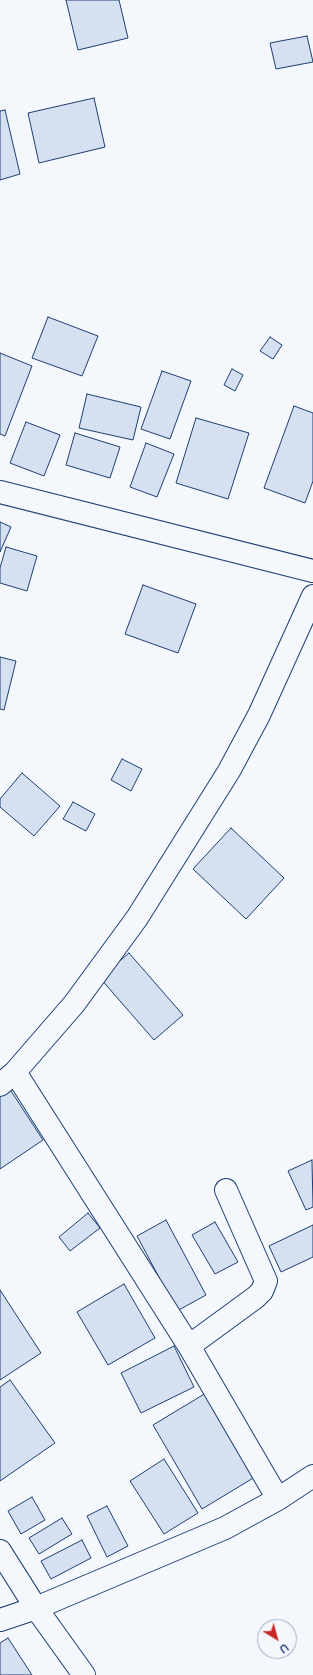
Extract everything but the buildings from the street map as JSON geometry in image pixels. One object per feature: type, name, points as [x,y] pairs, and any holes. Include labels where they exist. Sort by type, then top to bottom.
[{"type":"street","points":[[0,492],[313,571]]},
{"type":"street","points":[[278,1498],[189,1346],[142,1271],[7,1078],[74,1004],[136,918],[229,771],[259,715],[313,596]]},
{"type":"street","points":[[189,1346],[256,1298],[262,1291],[266,1282],[226,1190]]},
{"type":"street","points":[[0,1620],[36,1608],[225,1528],[313,1476]]},
{"type":"street","points":[[0,1551],[36,1608],[84,1675]]}]
